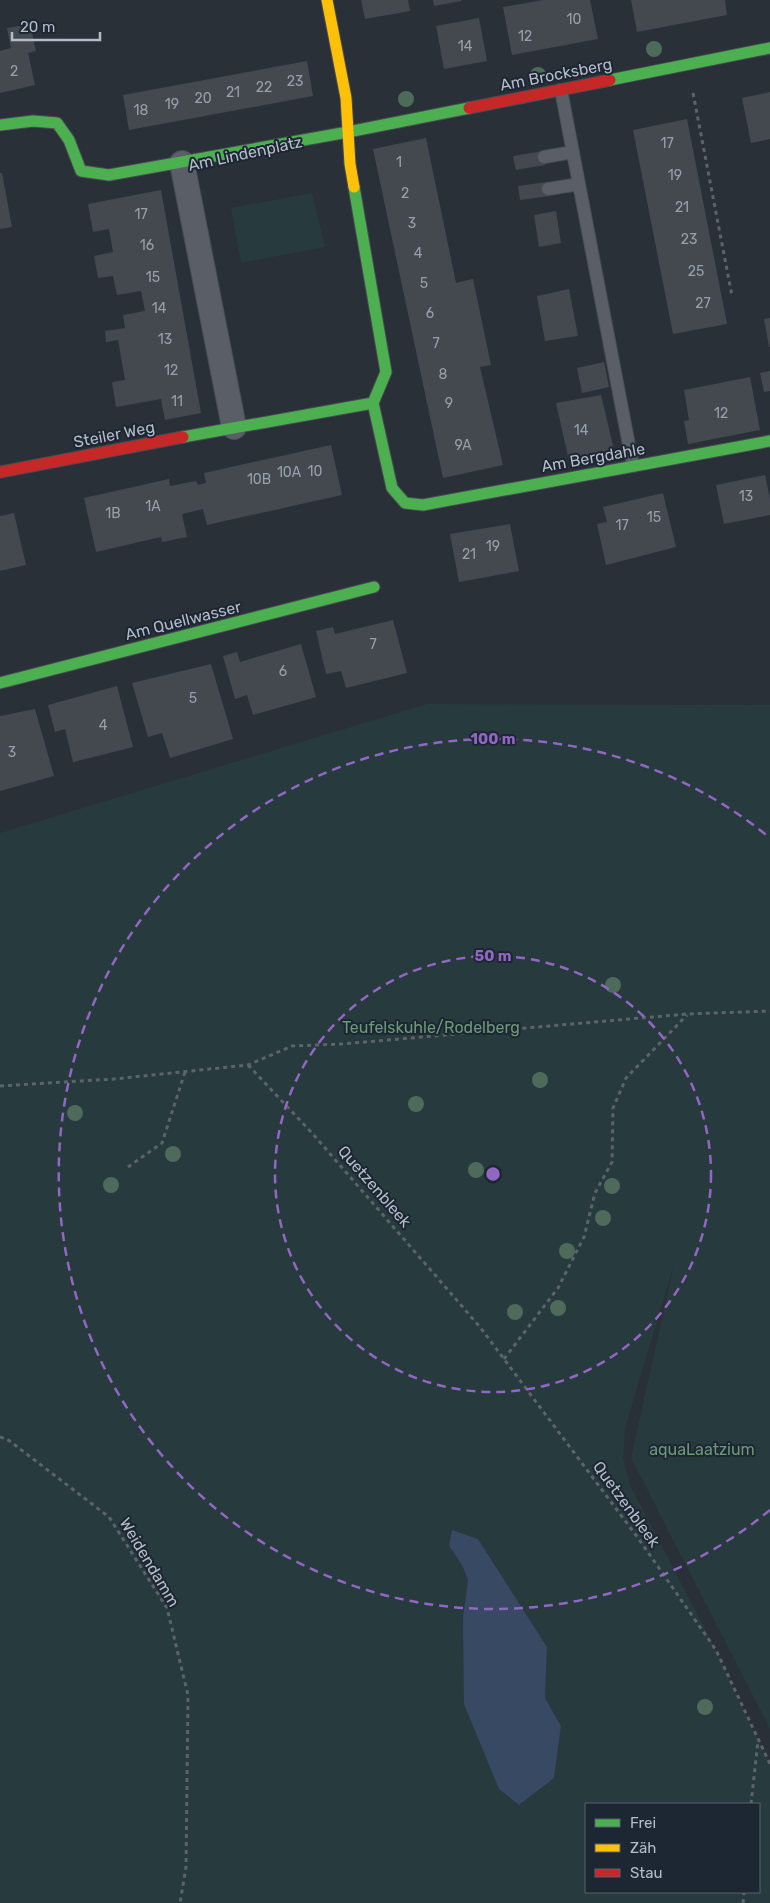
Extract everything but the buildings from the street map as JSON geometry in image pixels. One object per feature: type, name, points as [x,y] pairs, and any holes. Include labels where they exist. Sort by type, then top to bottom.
[{"type":"street","points":[[234,427],[373,403],[386,372],[350,164],[346,98],[327,0]]},
{"type":"street","name":"Am Brocksberg","points":[[348,132],[770,48]]},
{"type":"street","points":[[0,125],[33,121],[57,123],[69,140],[81,171],[109,175],[182,163]]},
{"type":"street","name":"Am Lindenplatz","points":[[234,427],[182,163],[348,132]]},
{"type":"street","name":"Am Bergdahle","points":[[373,403],[392,488],[405,502],[423,505],[770,441]]},
{"type":"street","name":"Steiler Weg","points":[[0,472],[234,427]]},
{"type":"street","name":"Am Quellwasser","points":[[0,683],[374,588]]},
{"type":"lane","points":[[561,90],[633,466]]},
{"type":"lane","points":[[544,157],[573,152]]},
{"type":"lane","points":[[548,189],[579,184]]},
{"type":"path","points":[[688,65],[732,296]]},
{"type":"path","points":[[0,1086],[114,1079],[248,1066],[292,1046],[342,1044],[688,1014],[770,1011]]},
{"type":"path","points":[[504,1359],[558,1288],[584,1237],[595,1193],[612,1162],[613,1108],[626,1078],[688,1014]]},
{"type":"path","name":"Quetzenbleek","points":[[248,1066],[312,1133],[480,1327],[638,1538],[716,1650],[770,1764]]},
{"type":"path","points":[[128,1167],[162,1143],[185,1072]]},
{"type":"path","name":"Weidendamm","points":[[0,1437],[7,1440],[109,1517],[167,1608],[188,1695],[186,1867],[180,1903]]},
{"type":"path","points":[[751,1803],[758,1740]]},
{"type":"green space","points":[[312,193],[325,247],[241,263],[231,208]]},
{"type":"green space","name":"Teufelskuhle/Rodelberg","points":[[427,704],[770,705],[770,1729],[631,1458],[674,1265],[625,1428],[623,1459],[630,1485],[716,1650],[770,1762],[770,1903],[0,1903],[0,833]],"holes":[[[478,1539],[547,1647],[545,1698],[561,1726],[554,1778],[519,1805],[463,1617],[468,1580],[462,1565],[449,1546]]]},
{"type":"water","points":[[452,1530],[478,1539],[547,1647],[545,1698],[561,1726],[554,1778],[519,1805],[499,1789],[464,1704],[463,1617],[468,1580],[462,1565],[449,1546]]},
{"type":"traffic: fast","points":[[610,80],[770,48]]},
{"type":"traffic: fast","points":[[0,125],[33,121],[57,123],[69,140],[81,171],[109,175],[469,108]]},
{"type":"traffic: fast","points":[[354,187],[386,372],[373,403],[392,488],[405,503],[423,505],[770,441]]},
{"type":"traffic: fast","points":[[183,437],[373,403]]},
{"type":"traffic: fast","points":[[0,683],[374,587]]},
{"type":"traffic: slow","points":[[327,0],[346,98],[350,164],[354,187]]},
{"type":"traffic: jam","points":[[469,108],[610,80]]},
{"type":"traffic: jam","points":[[0,472],[183,437]]},
{"type":"park label","name":"aquaLaatzium","points":[[702,1449]]}]
